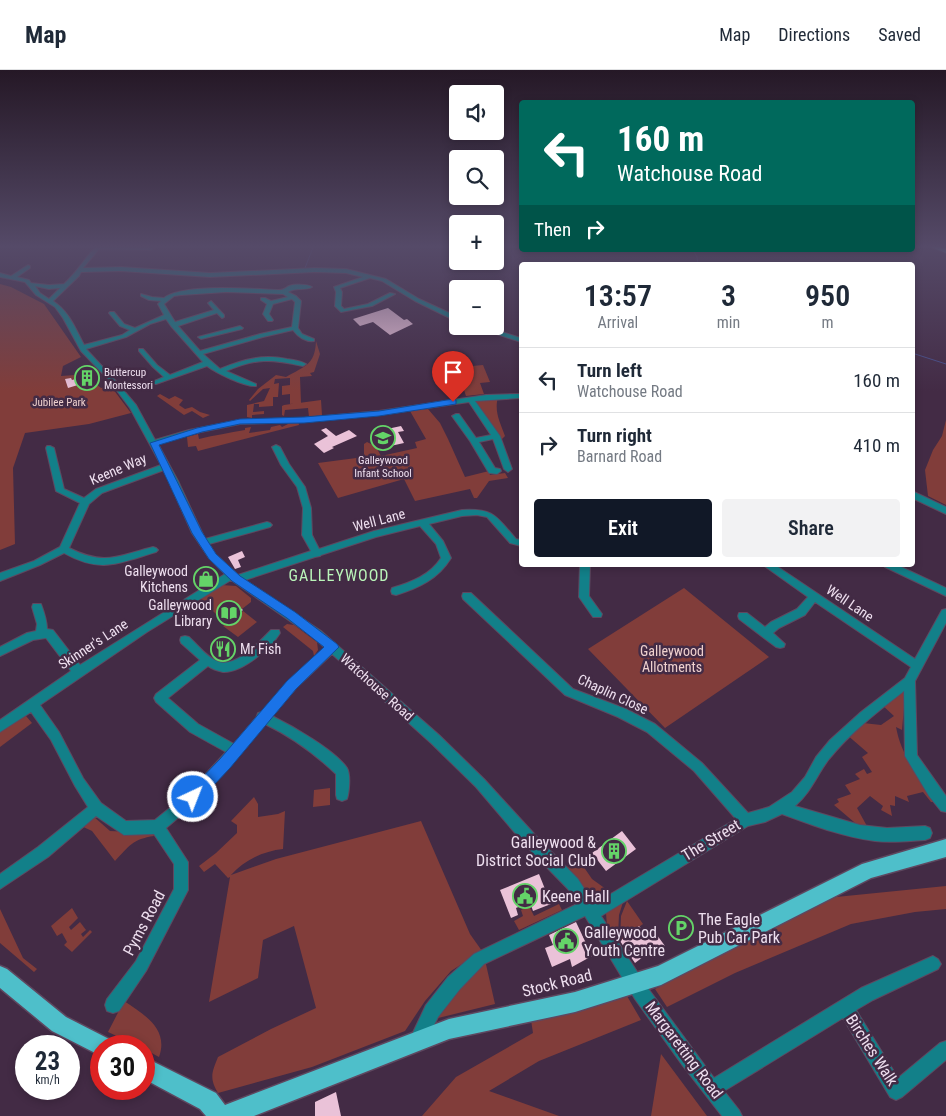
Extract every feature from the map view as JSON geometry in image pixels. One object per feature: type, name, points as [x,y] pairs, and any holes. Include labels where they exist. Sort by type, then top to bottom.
[{"type":"main road","name":"Stock Road","points":[[226,1116],[449,1029],[575,1002],[661,975],[868,870],[946,848]]},
{"type":"main road","points":[[0,976],[59,1024],[90,1040]]},
{"type":"main road","points":[[155,1074],[208,1101],[220,1116]]},
{"type":"street","name":"Watchouse Road","points":[[38,294],[50,301],[66,317],[82,348],[123,393],[154,443],[203,543],[212,556],[234,577],[291,615],[333,647],[480,783],[537,848],[572,884],[636,984]]},
{"type":"street","points":[[50,301],[58,294]]},
{"type":"street","points":[[143,295],[151,299],[164,300],[179,294]]},
{"type":"street","points":[[288,294],[298,301],[295,328],[300,334],[312,340]]},
{"type":"street","points":[[339,294],[338,306],[343,311]]},
{"type":"street","points":[[407,294],[449,316]]},
{"type":"street","points":[[333,314],[370,305],[392,296]]},
{"type":"street","points":[[263,299],[270,303],[294,297]]},
{"type":"street","points":[[164,300],[162,306],[173,325],[208,363],[221,371],[254,385]]},
{"type":"street","points":[[173,325],[220,314],[211,302]]},
{"type":"street","points":[[270,303],[266,314],[270,320]]},
{"type":"street","points":[[112,314],[122,325],[136,330]]},
{"type":"street","points":[[82,348],[124,336],[168,316]]},
{"type":"street","points":[[201,337],[240,328]]},
{"type":"street","points":[[199,353],[239,341],[295,328]]},
{"type":"street","points":[[231,331],[239,341]]},
{"type":"street","points":[[504,335],[519,339]]},
{"type":"street","points":[[141,350],[168,377]]},
{"type":"street","points":[[221,371],[254,358],[268,356],[303,364]]},
{"type":"street","points":[[154,383],[208,363]]},
{"type":"street","points":[[154,443],[212,426],[253,420],[254,425],[277,424],[285,420],[379,413],[471,400],[519,396]]},
{"type":"street","points":[[471,400],[496,436],[508,469]]},
{"type":"street","points":[[456,416],[474,441],[492,472],[497,470]]},
{"type":"street","points":[[474,441],[496,436]]},
{"type":"street","points":[[276,447],[284,463],[301,487],[307,508],[307,535],[317,554]]},
{"type":"street","points":[[50,448],[60,492],[85,502]]},
{"type":"street","name":"Keene Way","points":[[64,549],[85,502],[99,491],[166,466]]},
{"type":"street","points":[[915,496],[946,511]]},
{"type":"street","name":"Well Lane","points":[[234,577],[317,554],[374,534],[462,513],[477,512],[490,515],[513,541],[519,542]]},
{"type":"street","points":[[396,591],[421,582],[439,570],[446,558],[440,543],[423,523]]},
{"type":"street","points":[[203,543],[223,535],[248,531],[267,525]]},
{"type":"street","points":[[0,577],[37,563],[64,549],[87,560],[98,562],[115,560],[152,550]]},
{"type":"street","points":[[585,567],[584,597],[597,614]]},
{"type":"street","name":"Well Lane","points":[[776,567],[814,596],[916,665]]},
{"type":"street","points":[[892,567],[946,592]]},
{"type":"street","name":"Skinner's Lane","points":[[0,727],[78,672],[175,609],[234,577]]},
{"type":"street","name":"Chaplin Close","points":[[467,596],[569,692],[622,713],[651,728],[698,767],[746,820]]},
{"type":"street","points":[[766,633],[775,625],[801,612],[814,596]]},
{"type":"street","points":[[37,607],[42,624],[41,634]]},
{"type":"street","points":[[946,613],[908,681],[911,756],[934,792],[946,806]]},
{"type":"street","points":[[743,616],[780,644]]},
{"type":"street","points":[[0,652],[31,636],[49,633],[78,672]]},
{"type":"street","points":[[185,640],[208,660],[223,667],[238,664],[275,633]]},
{"type":"street","points":[[32,704],[55,736],[79,782],[96,808],[124,828],[157,828],[193,797],[235,752],[262,717],[292,685],[333,647]]},
{"type":"street","points":[[208,660],[160,698],[194,728],[235,752]]},
{"type":"street","name":"The Street","points":[[416,1043],[432,1011],[454,983],[479,959],[590,910],[746,820],[782,808],[796,798],[824,756],[843,736],[869,711],[908,681]]},
{"type":"street","points":[[262,717],[299,737],[328,757],[342,772],[342,795]]},
{"type":"street","points":[[0,882],[43,852],[96,808]]},
{"type":"street","points":[[782,808],[832,825],[859,831],[886,835],[925,833]]},
{"type":"street","name":"Pyms Road","points":[[113,1005],[141,966],[181,890],[181,862],[157,828]]},
{"type":"street","name":"Birches Walk","points":[[712,1089],[866,994],[933,964]]},
{"type":"street","name":"Margaretting Road","points":[[636,984],[689,1060],[733,1116]]},
{"type":"street","name":"Birches Walk","points":[[844,1007],[896,1091],[946,1050]]},
{"type":"green space","name":"Jubilee Park","points":[[0,294],[24,294],[44,304],[81,357],[63,366],[61,376],[75,375],[79,385],[96,384],[101,388],[110,385],[131,413],[89,424],[25,433],[13,468],[15,544],[0,550]]},
{"type":"green space","points":[[316,341],[320,354],[314,372],[310,373],[312,376],[300,377],[301,403],[290,404],[290,394],[282,395],[282,386],[290,385],[290,378],[275,379],[274,384],[279,383],[278,397],[273,397],[273,406],[259,407],[259,404],[254,404],[253,412],[264,411],[264,414],[252,415],[252,418],[247,417],[247,405],[264,401],[270,388],[263,389],[250,401],[258,389],[276,375],[286,377],[308,364],[314,355]]},
{"type":"green space","points":[[483,365],[490,382],[480,383],[484,394],[466,396],[464,390],[450,392],[447,379],[455,379],[453,371],[474,369],[472,366]]},
{"type":"green space","points":[[160,394],[169,399],[175,396],[183,400],[179,405],[185,409],[192,407],[210,415],[203,418],[192,411],[184,415],[157,396]]},
{"type":"green space","points":[[498,397],[497,412],[505,436],[501,440],[474,402],[476,400]]},
{"type":"green space","points":[[321,400],[322,415],[309,417],[308,408],[285,410],[284,416],[282,415],[282,406],[284,405]]},
{"type":"green space","points":[[428,409],[440,423],[465,477],[489,471],[490,475],[505,473],[508,478],[489,481],[477,498],[474,498],[470,489],[415,501],[404,479],[338,498],[318,463],[364,457],[364,444],[367,442],[375,445],[381,456],[417,448],[415,442],[426,439],[410,411]]},
{"type":"green space","points":[[946,420],[946,505],[928,496],[925,470],[933,450],[942,436]]},
{"type":"green space","points":[[298,421],[299,425],[198,451],[196,446],[188,447],[187,437],[198,434],[199,439],[245,430],[245,428],[251,427],[249,433],[270,430],[271,427],[280,425],[282,427],[288,424],[286,422]]},
{"type":"green space","points":[[221,585],[236,586],[251,598],[251,602],[242,609],[233,602],[216,614],[204,602],[187,611],[184,610],[184,609]]},
{"type":"green space","name":"Galleywood Allotments","points":[[684,588],[769,657],[665,728],[588,649]]},
{"type":"green space","points":[[243,611],[257,622],[238,637],[223,626]]},
{"type":"green space","points":[[287,624],[294,625],[317,642],[318,650],[314,656],[313,651],[283,627]]},
{"type":"green space","points":[[903,692],[905,696],[902,730],[896,727],[898,737],[911,766],[935,802],[931,802],[923,792],[907,796],[909,802],[895,796],[895,806],[890,805],[892,816],[881,810],[883,806],[870,796],[857,808],[868,828],[861,828],[834,805],[839,802],[837,799],[851,794],[845,785],[860,779],[855,774],[864,769],[867,774],[872,772],[862,757],[868,753],[846,734],[863,723],[881,725],[894,716],[881,704]]},
{"type":"green space","points":[[26,716],[32,723],[0,747],[0,730]]},
{"type":"green space","points":[[330,788],[330,805],[313,807],[314,790]]},
{"type":"green space","points":[[254,797],[258,804],[258,817],[285,811],[283,849],[255,857],[231,875],[276,859],[421,821],[470,934],[482,951],[451,971],[425,1001],[405,1031],[312,1067],[218,1093],[213,1083],[212,1075],[218,1057],[316,1008],[294,926],[263,940],[258,978],[209,1002],[230,877],[228,878],[215,864],[204,872],[199,866],[237,833],[237,825],[231,821]]},
{"type":"green space","points":[[93,816],[110,831],[152,833],[154,836],[136,841],[115,861],[92,831],[79,825]]},
{"type":"green space","points":[[579,860],[592,879],[610,892],[595,902],[592,902],[567,866]]},
{"type":"green space","points":[[946,886],[946,909],[915,912],[851,924],[735,973],[667,1007],[655,989],[802,911],[836,897]]},
{"type":"green space","points":[[624,899],[619,915],[618,935],[615,937],[607,926],[606,913]]},
{"type":"green space","points":[[627,901],[643,924],[620,941],[621,916]]},
{"type":"green space","points":[[559,904],[562,910],[519,930],[514,921],[523,916],[521,910],[529,906],[534,916]]},
{"type":"green space","points":[[72,908],[78,918],[69,927],[71,930],[80,922],[86,930],[81,934],[83,937],[90,930],[92,932],[72,952],[64,945],[67,942],[62,933],[57,936],[51,926]]},
{"type":"green space","points":[[0,909],[23,958],[37,969],[34,972],[0,943]]},
{"type":"green space","points":[[485,960],[495,1004],[430,1020]]},
{"type":"green space","points":[[627,996],[641,1020],[539,1061],[489,1091],[559,1116],[422,1116],[456,1077],[533,1033],[531,1020]]},
{"type":"green space","points":[[124,1001],[147,1017],[158,1031],[161,1038],[159,1057],[155,1055],[155,1035],[114,1035],[108,1032]]},
{"type":"green space","points":[[661,1054],[707,1116],[651,1116]]},
{"type":"building","points":[[388,308],[413,324],[390,335],[373,322],[360,326],[353,319]]},
{"type":"building","points":[[88,376],[91,381],[68,388],[65,379],[71,378],[72,380]]},
{"type":"building","name":"Galleywood Infant School","points":[[401,426],[404,431],[398,432],[404,443],[377,449],[371,437],[380,435],[378,431]]},
{"type":"building","points":[[326,428],[336,436],[349,430],[357,436],[332,447],[334,448],[324,453],[314,444],[328,436],[321,430]]},
{"type":"building","points":[[242,551],[245,557],[238,560],[241,567],[235,569],[228,557]]},
{"type":"building","name":"Galleywood Library","points":[[233,602],[243,610],[227,623],[216,614]]},
{"type":"building","name":"Galleywood & District Social Club","points":[[622,831],[636,849],[606,871],[592,853]]},
{"type":"building","name":"Keene Hall","points":[[539,874],[551,904],[533,911],[530,902],[516,908],[518,915],[511,918],[500,890]]},
{"type":"building","name":"Galleywood Youth Centre","points":[[576,922],[592,956],[572,967],[570,959],[552,967],[545,948],[553,945],[549,935]]},
{"type":"building","points":[[639,926],[647,936],[654,931],[665,946],[659,951],[656,947],[635,963],[620,941]]},
{"type":"building","points":[[336,1092],[341,1116],[315,1116],[315,1102]]},
{"type":"waterway","points":[[915,354],[946,364]]},
{"type":"place","name":"Buttercup Montessori","points":[[87,378]]},
{"type":"place","name":"Galleywood Infant School","points":[[383,438]]},
{"type":"place","name":"Galleywood Kitchens","points":[[206,579]]},
{"type":"place","name":"Galleywood Library","points":[[229,613]]},
{"type":"place","name":"Mr Fish","points":[[223,649]]},
{"type":"place","name":"Galleywood & District Social Club","points":[[614,851]]},
{"type":"place","name":"Keene Hall","points":[[525,896]]},
{"type":"place","name":"The Eagle Pub Car Park","points":[[681,928]]},
{"type":"place","name":"Galleywood Youth Centre","points":[[566,941]]},
{"type":"district","name":"GALLEYWOOD","points":[[339,575]]},
{"type":"route","points":[[193,797],[225,763],[262,717],[292,685],[333,647],[291,615],[231,575],[212,556],[197,533],[154,443],[212,426],[240,422],[304,420],[379,413],[453,402]]}]
